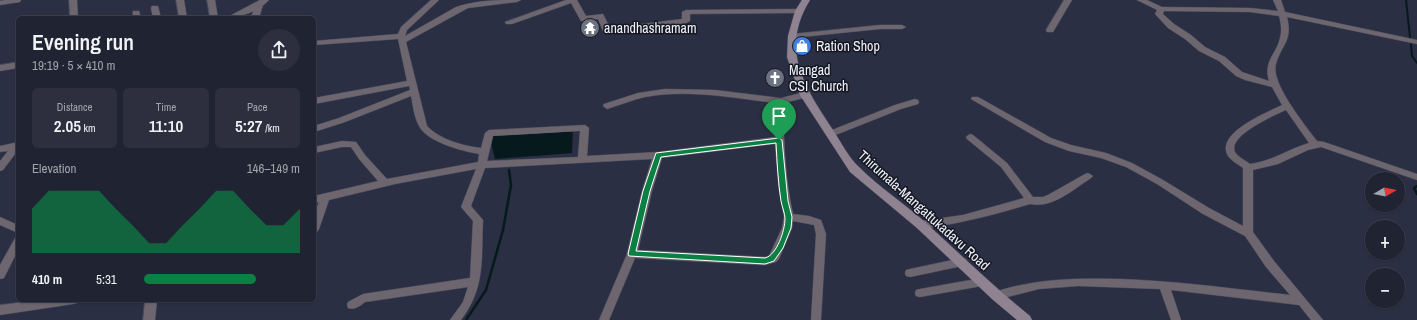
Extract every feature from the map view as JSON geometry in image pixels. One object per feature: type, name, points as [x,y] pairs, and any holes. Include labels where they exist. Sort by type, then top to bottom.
[{"type":"main road","name":"Thirumala-Mangattukadavu Road","points":[[806,0],[799,11],[792,36],[791,57],[805,95],[854,169],[922,225],[996,296],[1026,320]]},
{"type":"street","points":[[0,3],[17,0]]},
{"type":"street","points":[[73,0],[74,16]]},
{"type":"street","points":[[180,0],[183,16]]},
{"type":"street","points":[[211,0],[214,16]]},
{"type":"street","points":[[435,0],[404,29],[401,38],[413,92],[423,127],[427,131],[456,146],[484,152]]},
{"type":"street","points":[[316,43],[401,38],[467,6],[517,0]]},
{"type":"street","points":[[509,22],[572,0],[584,19],[600,16],[607,32],[686,21],[686,12],[799,11]]},
{"type":"street","points":[[1050,30],[1068,0]]},
{"type":"street","points":[[1141,0],[1161,9],[1250,10],[1283,14],[1417,42]]},
{"type":"street","points":[[1275,1],[1283,14],[1286,30],[1282,44],[1271,67],[1276,85],[1287,106],[1314,144]]},
{"type":"street","points":[[234,16],[262,3]]},
{"type":"street","points":[[256,16],[262,3]]},
{"type":"street","points":[[155,8],[157,16]]},
{"type":"street","points":[[1161,9],[1159,14],[1171,26],[1188,37],[1202,49],[1222,59],[1238,74],[1276,85]]},
{"type":"street","points":[[792,36],[880,27],[902,27]]},
{"type":"street","points":[[0,68],[16,65]]},
{"type":"street","points":[[316,101],[411,83]]},
{"type":"street","points":[[316,128],[342,120],[413,92]]},
{"type":"street","points":[[607,106],[636,96],[665,92],[701,93],[781,101],[805,95]]},
{"type":"street","points":[[975,99],[1048,140],[1069,148],[1103,155],[1129,165],[1160,182],[1206,211],[1248,233],[1270,264],[1318,320]]},
{"type":"street","points":[[632,254],[765,261],[772,259],[775,256],[788,228],[789,217],[784,201],[779,140],[779,105],[781,101]]},
{"type":"street","points":[[830,134],[898,107],[915,102]]},
{"type":"street","points":[[1287,106],[1260,119],[1236,134],[1231,142],[1230,149],[1232,154],[1248,167],[1259,166],[1278,160],[1314,144],[1329,146],[1417,177]]},
{"type":"street","points":[[455,320],[467,304],[474,282],[478,220],[466,207],[482,165],[489,132],[585,128],[582,160]]},
{"type":"street","points":[[970,138],[1004,165],[1030,200],[1036,203],[1049,199],[1088,176]]},
{"type":"street","points":[[316,200],[482,165],[658,155],[779,140]]},
{"type":"street","points":[[316,150],[342,144],[353,144],[362,157],[386,184]]},
{"type":"street","points":[[0,149],[16,145]]},
{"type":"street","points":[[0,168],[16,146]]},
{"type":"street","points":[[604,320],[632,254],[647,191],[658,155]]},
{"type":"street","points":[[1248,167],[1248,233]]},
{"type":"street","points":[[316,223],[325,198]]},
{"type":"street","points":[[922,225],[952,222],[995,212],[1030,200]]},
{"type":"street","points":[[789,217],[818,223],[821,234],[816,320]]},
{"type":"street","points":[[0,221],[16,228]]},
{"type":"street","points":[[0,275],[16,245]]},
{"type":"street","points":[[910,272],[962,262]]},
{"type":"street","points":[[352,305],[363,298],[474,282]]},
{"type":"street","points":[[920,293],[982,282]]},
{"type":"street","points":[[996,296],[1039,285],[1078,282],[1164,285],[1302,301]]},
{"type":"street","points":[[1164,285],[1176,320]]},
{"type":"street","points":[[0,310],[58,302]]},
{"type":"street","points":[[149,319],[151,302]]},
{"type":"shaded area","points":[[573,128],[572,153],[495,159],[489,134]]},
{"type":"waterway","points":[[1406,0],[1410,37]]},
{"type":"waterway","points":[[1411,44],[1412,56],[1417,63]]},
{"type":"waterway","points":[[466,320],[486,290],[503,230],[511,185],[509,170]]},
{"type":"waterway","points":[[1417,186],[1414,188],[1417,194]]},
{"type":"place","name":"anandhashramam","points":[[590,28]]},
{"type":"place","name":"Ration Shop","points":[[802,46]]},
{"type":"place","name":"Mangad CSI Church","points":[[775,78]]},
{"type":"route","points":[[779,140],[784,201],[789,217],[788,228],[775,256],[772,259],[765,261],[632,254],[637,229],[658,155],[779,140]]}]
